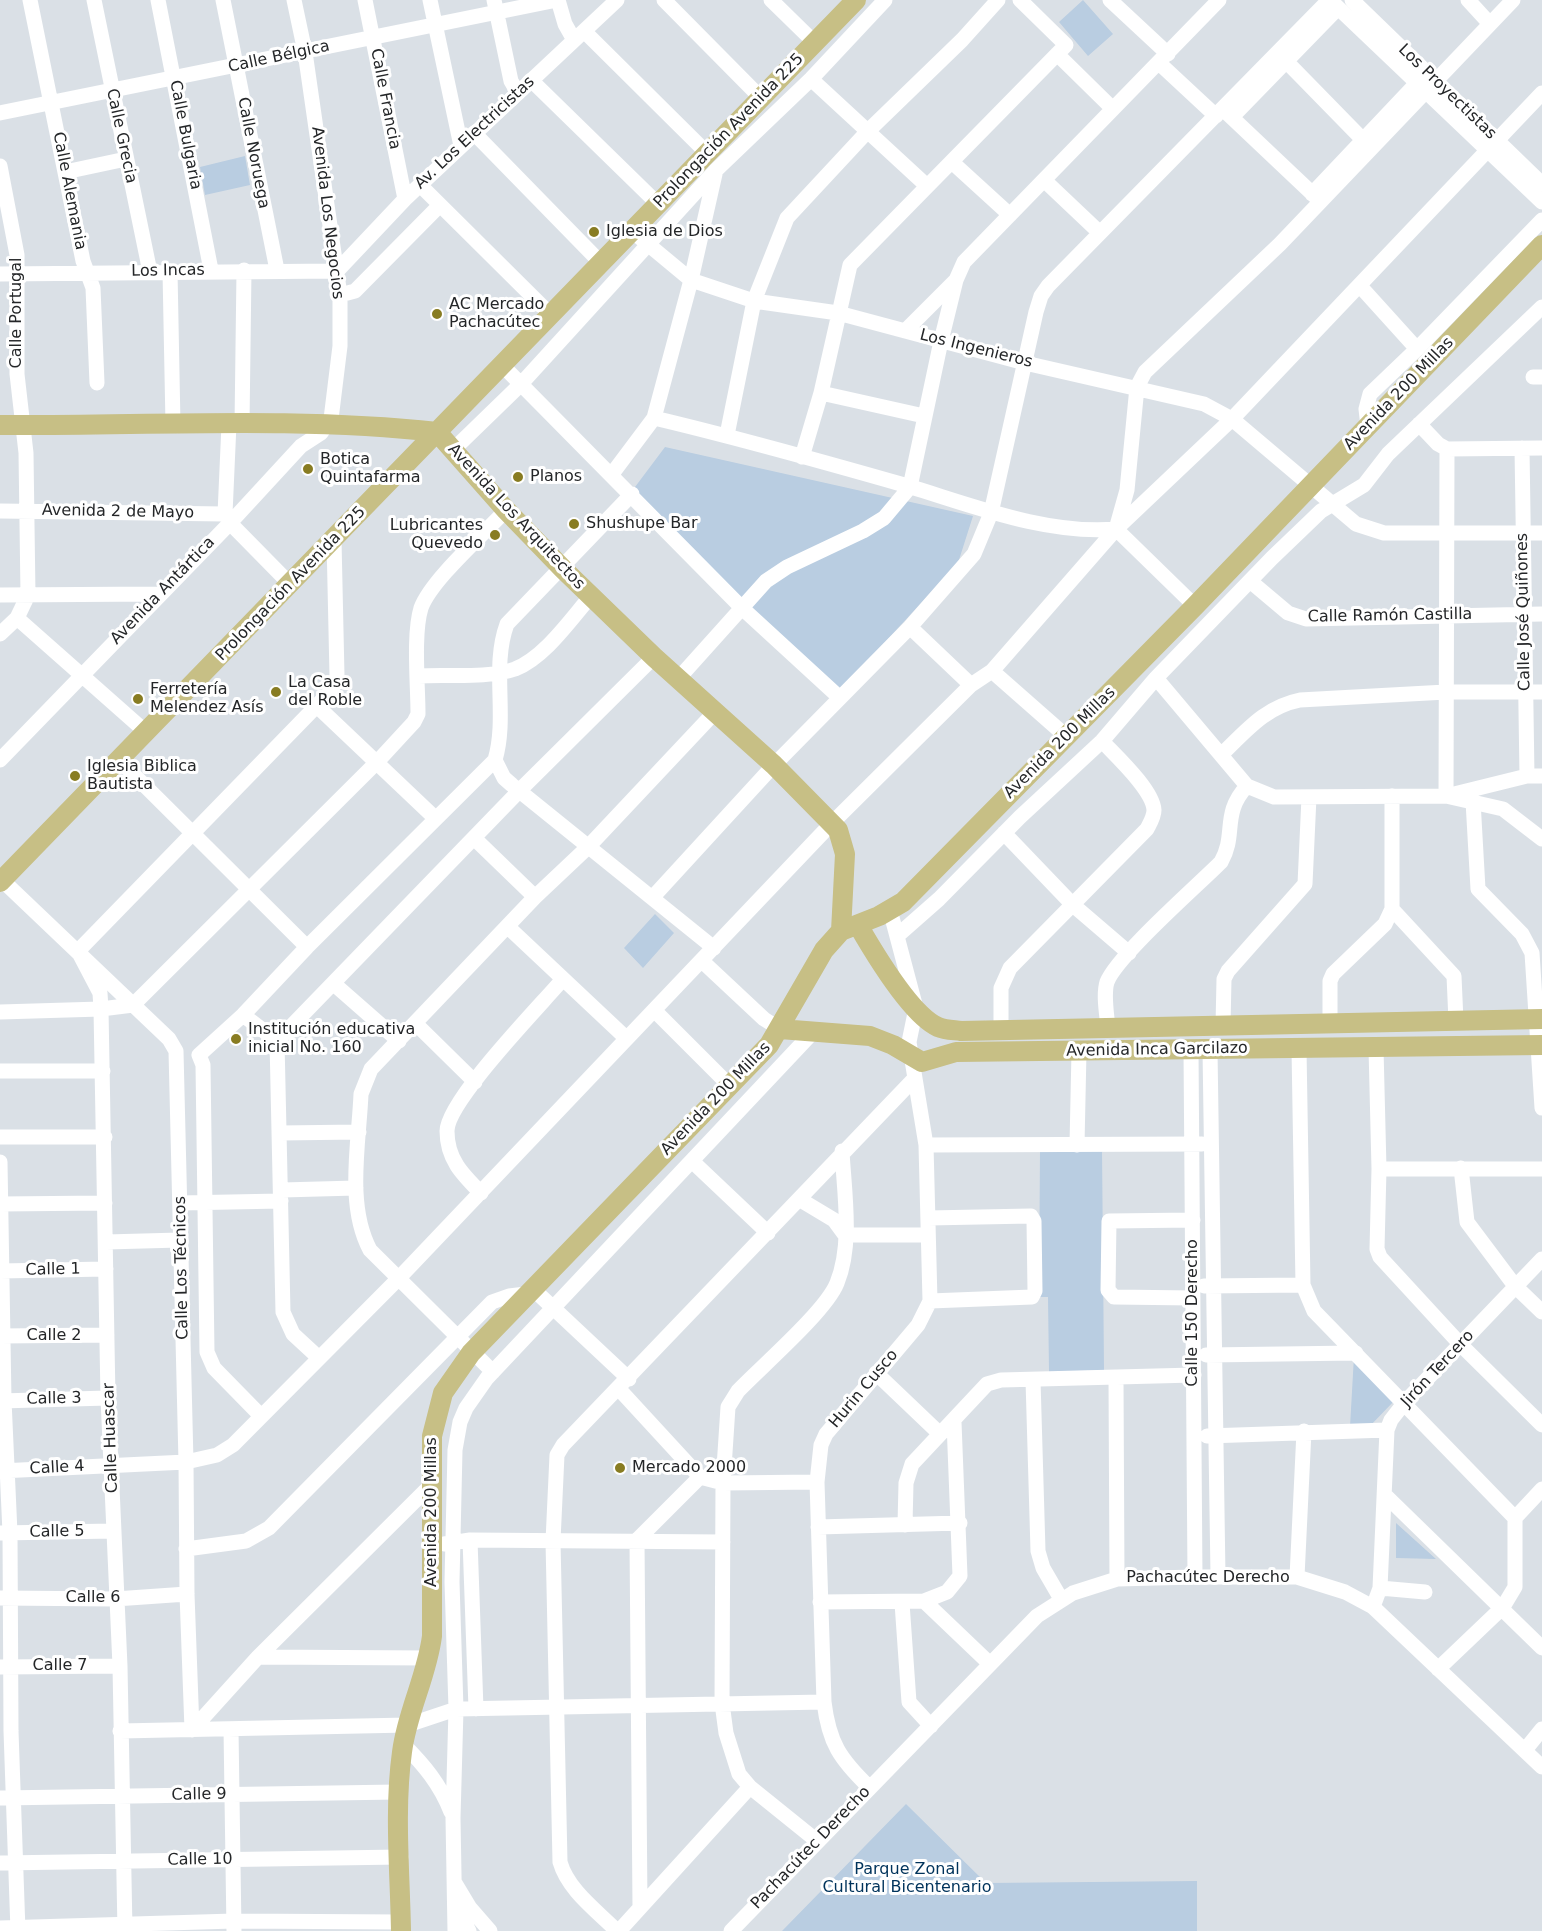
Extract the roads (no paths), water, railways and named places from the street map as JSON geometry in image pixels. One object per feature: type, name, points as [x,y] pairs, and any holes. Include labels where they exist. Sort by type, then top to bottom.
[{"type":"main road","name":"Prolongación Avenida 225","points":[[1,881],[658,204],[711,162],[761,98],[856,0]]},
{"type":"main road","name":"Avenida 200 Millas","points":[[401,1927],[398,1792],[403,1744],[428,1658],[432,1636],[431,1452],[434,1424],[440,1401],[455,1374],[465,1346],[529,1291],[769,1045],[780,1029],[814,963],[850,928],[903,902],[1195,606],[1542,245]]},
{"type":"main road","name":"Avenida Los Arquitectos","points":[[0,425],[328,426],[437,432],[506,510],[563,569],[654,657],[774,765],[832,823],[844,844],[850,928]]},
{"type":"main road","name":"Avenida Inca Garcilazo","points":[[850,928],[916,1008],[938,1027],[961,1031],[1539,1019]]},
{"type":"main road","points":[[780,1029],[870,1036],[893,1045],[909,1057]]},
{"type":"main road","name":"Avenida Inca Garcilazo","points":[[909,1057],[922,1062],[956,1052],[1539,1045]]},
{"type":"street","name":"Calle Alemania","points":[[30,0],[87,273],[93,288],[97,383]]},
{"type":"street","name":"Calle Grecia","points":[[94,0],[150,272]]},
{"type":"street","name":"Calle Bulgaria","points":[[158,0],[211,270]]},
{"type":"street","name":"Calle Noruega","points":[[223,0],[277,270]]},
{"type":"street","name":"Avenida Los Negocios","points":[[294,0],[305,52],[340,295],[340,346],[336,392],[328,426]]},
{"type":"street","name":"Calle Francia","points":[[365,0],[405,199]]},
{"type":"street","points":[[430,0],[461,146]]},
{"type":"street","name":"Calle Bélgica","points":[[0,113],[435,24],[495,6],[558,0]]},
{"type":"street","points":[[558,0],[565,24],[711,162],[691,280],[654,418],[612,474]]},
{"type":"street","name":"Av. Los Electricistas","points":[[337,270],[405,199],[617,0]]},
{"type":"street","points":[[664,0],[761,98]]},
{"type":"street","points":[[771,0],[814,42]]},
{"type":"street","name":"Prolongación Avenida 225","points":[[453,450],[521,384],[650,245],[711,162],[811,79],[885,0]]},
{"type":"street","points":[[727,435],[754,300],[787,218],[867,132],[998,0]]},
{"type":"street","points":[[802,456],[821,393],[850,265],[927,186],[953,163],[1066,45],[1020,0]]},
{"type":"street","points":[[1098,0],[1104,5],[1110,0],[1163,58],[1316,197]]},
{"type":"street","points":[[678,679],[766,581],[787,567],[863,531],[884,518],[910,487],[941,341],[956,280],[964,262],[1219,0]]},
{"type":"street","name":"Los Proyectistas","points":[[1352,0],[1426,85]]},
{"type":"street","points":[[1468,0],[1490,24]]},
{"type":"street","points":[[1116,529],[1127,490],[1137,387],[1145,372],[1280,244],[1316,197],[1513,0]]},
{"type":"street","points":[[652,898],[774,765],[910,627],[974,554],[991,513],[1041,296],[1100,233],[1282,57],[1332,3],[1492,145],[1542,202]]},
{"type":"street","points":[[495,6],[511,81],[518,93]]},
{"type":"street","points":[[1057,54],[1113,109]]},
{"type":"street","points":[[1282,57],[1367,144]]},
{"type":"street","points":[[811,79],[927,186]]},
{"type":"street","points":[[531,80],[658,204]]},
{"type":"street","name":"Calle 4","points":[[4,1471],[186,1462],[217,1455],[233,1445],[398,1279],[832,823],[971,685],[992,671],[1116,529],[1233,419],[1542,93]]},
{"type":"street","points":[[474,133],[601,263]]},
{"type":"street","name":"Los Proyectistas","points":[[1492,145],[1542,184]]},
{"type":"street","points":[[65,172],[126,159]]},
{"type":"street","points":[[953,163],[1010,215]]},
{"type":"street","name":"Calle Portugal","points":[[0,166],[17,255],[17,374],[24,425],[28,595]]},
{"type":"street","points":[[1044,180],[1100,233]]},
{"type":"street","points":[[420,185],[551,315]]},
{"type":"street","points":[[340,295],[355,291],[440,205]]},
{"type":"street","points":[[1368,426],[1366,409],[1370,394],[1542,220]]},
{"type":"street","name":"Los Ingenieros","points":[[632,231],[691,280],[754,300],[838,313],[1025,363],[1204,404],[1233,419],[1356,524],[1368,529],[1384,533],[1542,533]]},
{"type":"street","points":[[244,270],[236,425],[227,519],[290,584]]},
{"type":"street","name":"Los Incas","points":[[0,274],[337,270]]},
{"type":"street","points":[[171,272],[173,425]]},
{"type":"street","points":[[905,331],[956,280]]},
{"type":"street","points":[[1360,286],[1417,349]]},
{"type":"street","points":[[897,936],[939,899],[1004,833],[1102,741],[1156,678],[1297,533],[1332,503],[1364,485],[1382,461],[1419,424],[1541,309]]},
{"type":"street","points":[[502,365],[632,494],[742,608],[840,698]]},
{"type":"street","points":[[821,393],[924,416]]},
{"type":"street","points":[[654,418],[802,456],[991,513],[1092,531],[1116,529],[1195,606]]},
{"type":"street","points":[[1419,424],[1438,444],[1447,449],[1542,448]]},
{"type":"street","name":"Avenida Antártica","points":[[0,760],[160,594],[227,519],[301,446],[328,426]]},
{"type":"street","name":"Calle José Quiñones","points":[[1522,448],[1525,692],[1534,776]]},
{"type":"street","points":[[1446,796],[1447,449]]},
{"type":"street","points":[[200,1055],[243,1015],[307,947],[495,760],[500,743],[501,647],[507,624],[563,569],[632,494]]},
{"type":"street","points":[[0,1012],[101,1009],[133,1005],[378,761],[414,722],[418,714],[418,624],[422,607],[432,589],[506,510]]},
{"type":"street","name":"Avenida 2 de Mayo","points":[[0,511],[227,519]]},
{"type":"street","points":[[78,951],[318,707],[332,690],[337,676],[334,540]]},
{"type":"street","name":"Calle Ramón Castilla","points":[[1251,581],[1288,613],[1306,619],[1542,614]]},
{"type":"street","points":[[0,595],[160,594]]},
{"type":"street","points":[[0,634],[17,618],[28,595]]},
{"type":"street","points":[[418,675],[501,673],[516,668],[537,655],[591,596]]},
{"type":"street","points":[[17,618],[147,733]]},
{"type":"street","points":[[910,627],[971,685]]},
{"type":"street","points":[[319,1358],[293,1334],[283,1312],[277,1041],[521,789],[654,657]]},
{"type":"street","points":[[992,671],[1067,737]]},
{"type":"street","points":[[1156,678],[1247,786],[1274,797],[1446,796],[1503,809],[1542,839]]},
{"type":"street","points":[[1221,755],[1264,713],[1282,704],[1300,700],[1446,692],[1542,692]]},
{"type":"street","points":[[318,707],[378,761],[435,818]]},
{"type":"street","points":[[493,1372],[398,1279],[370,1250],[365,1240],[356,1188],[361,1094],[365,1079],[536,897],[588,847],[715,712]]},
{"type":"street","points":[[1001,1031],[1001,988],[1010,969],[1148,829],[1152,819],[1154,810],[1147,793],[1102,741]]},
{"type":"street","points":[[120,760],[307,947]]},
{"type":"street","points":[[495,760],[504,778],[521,789],[588,847],[714,948]]},
{"type":"street","points":[[1446,796],[1534,776]]},
{"type":"street","points":[[1108,1028],[1107,982],[1129,953],[1221,862],[1228,843],[1231,809],[1236,798],[1247,786]]},
{"type":"street","points":[[1330,1024],[1330,981],[1333,974],[1386,924],[1392,909],[1392,796]]},
{"type":"street","points":[[1223,1026],[1223,986],[1227,971],[1305,884],[1309,797]]},
{"type":"street","points":[[1473,801],[1478,889],[1529,944],[1539,1019],[1542,1108]]},
{"type":"street","points":[[1004,833],[1073,904],[1129,953]]},
{"type":"street","points":[[474,838],[536,897]]},
{"type":"street","points":[[1,881],[169,1039],[176,1051],[192,1050],[200,1055],[208,1362],[261,1416]]},
{"type":"street","points":[[1392,909],[1454,976],[1456,1021]]},
{"type":"street","points":[[890,910],[916,1008]]},
{"type":"street","points":[[508,927],[626,1038]]},
{"type":"street","name":"Calle Huascar","points":[[78,951],[100,993],[101,1009],[108,1398],[113,1465],[113,1531],[120,1666],[125,1928]]},
{"type":"street","points":[[702,961],[759,1015],[780,1029]]},
{"type":"street","points":[[481,1192],[454,1165],[447,1130],[449,1119],[455,1107],[475,1082],[563,979]]},
{"type":"street","points":[[334,984],[399,1041]]},
{"type":"street","name":"Hurin Cusco","points":[[869,1787],[847,1766],[833,1743],[827,1726],[824,1702],[817,1482],[820,1445],[826,1434],[918,1325],[930,1301],[926,1145],[915,1078],[909,1057],[910,1030],[916,1008]]},
{"type":"street","points":[[654,1010],[730,1086]]},
{"type":"street","points":[[243,1015],[277,1041]]},
{"type":"street","points":[[416,1024],[475,1082]]},
{"type":"street","points":[[454,1931],[453,1818],[456,1709],[453,1541],[457,1429],[466,1408],[493,1372],[813,1032]]},
{"type":"street","points":[[1299,1048],[1303,1285],[1314,1311],[1405,1402],[1515,1518]]},
{"type":"street","points":[[1376,1048],[1379,1169],[1377,1249],[1380,1257],[1461,1345],[1542,1425]]},
{"type":"street","name":"Calle 150 Derecho","points":[[1196,1577],[1192,1144],[1200,1050]]},
{"type":"street","name":"Calle 150 Derecho","points":[[1200,1050],[1211,1144],[1218,1576]]},
{"type":"street","name":"Calle Los Técnicos","points":[[176,1051],[192,1730]]},
{"type":"street","points":[[1077,1144],[1078,1051]]},
{"type":"street","points":[[0,1071],[103,1071]]},
{"type":"street","points":[[750,1787],[618,1931],[564,1876],[560,1862],[555,1708],[553,1541],[557,1455],[563,1444],[624,1384],[843,1151],[915,1078]]},
{"type":"street","points":[[280,1132],[359,1132]]},
{"type":"street","points":[[0,1137],[105,1137]]},
{"type":"street","points":[[926,1145],[1211,1144]]},
{"type":"street","points":[[817,1841],[750,1787],[739,1774],[732,1756],[722,1703],[723,1483],[728,1407],[738,1391],[833,1290],[842,1268],[845,1235],[843,1151]]},
{"type":"street","points":[[0,1162],[8,1863],[18,1929]]},
{"type":"street","points":[[693,1162],[768,1233]]},
{"type":"street","points":[[1461,1168],[1467,1222],[1515,1286],[1542,1312]]},
{"type":"street","points":[[1379,1169],[1542,1169]]},
{"type":"street","points":[[180,1203],[205,1203],[356,1188]]},
{"type":"street","points":[[800,1199],[834,1220],[845,1235]]},
{"type":"street","points":[[1,1204],[105,1203]]},
{"type":"street","points":[[928,1218],[1031,1216],[1034,1221],[1035,1291],[1032,1297],[930,1301]]},
{"type":"street","points":[[1193,1220],[1109,1221],[1108,1290],[1114,1297],[1193,1292],[1213,1286],[1303,1285]]},
{"type":"street","points":[[845,1235],[928,1235]]},
{"type":"street","points":[[106,1242],[180,1240]]},
{"type":"street","name":"Jirón Tercero","points":[[1387,1430],[1391,1420],[1405,1402],[1542,1259]]},
{"type":"street","name":"Calle 1","points":[[1,1271],[106,1269]]},
{"type":"street","points":[[529,1291],[553,1308],[624,1384],[700,1477],[723,1483],[817,1482]]},
{"type":"street","name":"Calle 2","points":[[2,1336],[107,1335]]},
{"type":"street","points":[[186,1549],[246,1541],[269,1528],[465,1346]]},
{"type":"street","points":[[1194,1355],[1356,1353]]},
{"type":"street","points":[[876,1372],[940,1434]]},
{"type":"street","points":[[905,1525],[906,1483],[912,1464],[954,1422],[987,1384],[1001,1380],[1194,1376]]},
{"type":"street","points":[[1116,1378],[1117,1579]]},
{"type":"street","points":[[1033,1380],[1038,1551],[1043,1568],[1061,1599]]},
{"type":"street","name":"Calle 3","points":[[2,1401],[108,1398]]},
{"type":"street","points":[[820,1602],[924,1601],[947,1592],[960,1576],[960,1523],[954,1422]]},
{"type":"street","points":[[431,1452],[457,1429]]},
{"type":"street","points":[[1194,1436],[1387,1430],[1380,1588],[1373,1608]]},
{"type":"street","points":[[1297,1578],[1305,1431]]},
{"type":"street","points":[[640,1907],[637,1540],[700,1477]]},
{"type":"street","points":[[192,1730],[258,1657],[431,1485]]},
{"type":"street","points":[[1438,1669],[1503,1607],[1515,1587],[1515,1518],[1542,1489]]},
{"type":"street","points":[[1385,1495],[1503,1607],[1542,1648]]},
{"type":"street","points":[[818,1527],[960,1523]]},
{"type":"street","name":"Calle 5","points":[[5,1533],[113,1531]]},
{"type":"street","points":[[431,1547],[470,1539],[723,1542]]},
{"type":"street","points":[[470,1539],[476,1709]]},
{"type":"street","name":"Pachacútec Derecho","points":[[731,1931],[1037,1616],[1061,1599],[1091,1586],[1117,1579],[1218,1576],[1297,1578],[1345,1592],[1373,1608],[1542,1767]]},
{"type":"street","points":[[1380,1588],[1425,1592]]},
{"type":"street","name":"Calle 6","points":[[5,1598],[116,1599],[187,1594]]},
{"type":"street","points":[[924,1601],[989,1663]]},
{"type":"street","points":[[902,1603],[909,1702],[932,1726]]},
{"type":"street","points":[[258,1657],[428,1658]]},
{"type":"street","name":"Calle 7","points":[[5,1666],[120,1666]]},
{"type":"street","points":[[120,1731],[408,1725],[456,1709],[824,1702]]},
{"type":"street","points":[[231,1729],[234,1926]]},
{"type":"street","points":[[1525,1750],[1542,1729]]},
{"type":"street","points":[[403,1744],[427,1768],[443,1793],[453,1818]]},
{"type":"street","name":"Calle 9","points":[[7,1797],[398,1792]]},
{"type":"street","name":"Calle 10","points":[[8,1863],[400,1857]]},
{"type":"street","points":[[453,1878],[458,1891],[490,1931]]},
{"type":"street","points":[[454,1901],[469,1931]]},
{"type":"street","points":[[0,1928],[401,1927]]},
{"type":"place","name":"Iglesia de Dios","points":[[594,232]]},
{"type":"place","name":"AC Mercado Pachacútec","points":[[437,314]]},
{"type":"place","name":"Botica Quintafarma","points":[[308,469]]},
{"type":"place","name":"Planos","points":[[518,477]]},
{"type":"place","name":"Shushupe Bar","points":[[574,524]]},
{"type":"place","name":"Lubricantes Quevedo","points":[[495,535]]},
{"type":"place","name":"La Casa del Roble","points":[[276,692]]},
{"type":"place","name":"Ferretería Melendez Asís","points":[[138,699]]},
{"type":"place","name":"Iglesia Biblica Bautista","points":[[75,776]]},
{"type":"place","name":"Institución educativa inicial No. 160","points":[[236,1039]]},
{"type":"place","name":"Mercado 2000","points":[[620,1468]]},
{"type":"park label","name":"Parque Zonal Cultural Bicentenario","points":[[907,1879]]}]
